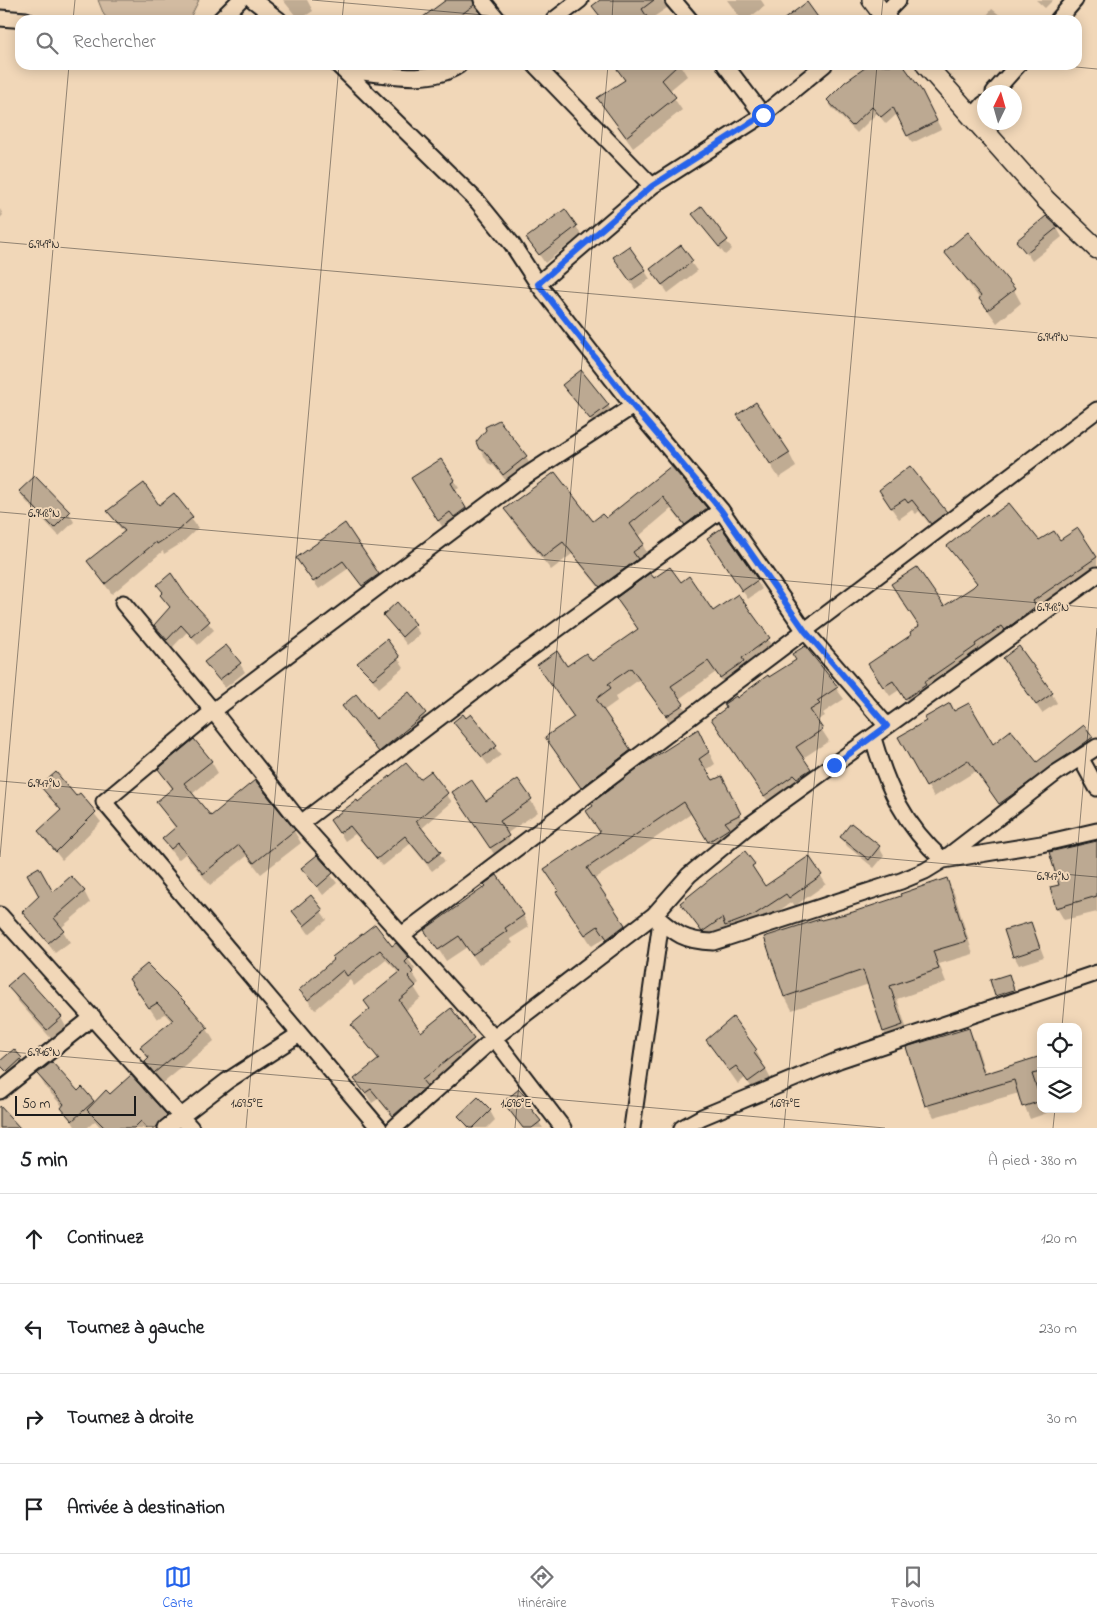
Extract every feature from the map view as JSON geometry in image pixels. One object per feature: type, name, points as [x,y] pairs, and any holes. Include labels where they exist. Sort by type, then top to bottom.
[{"type":"street","points":[[225,15],[240,0]]},
{"type":"street","points":[[253,0],[272,15]]},
{"type":"street","points":[[482,0],[494,15]]},
{"type":"street","points":[[560,15],[580,0]]},
{"type":"street","points":[[674,0],[686,15]]},
{"type":"street","points":[[872,0],[881,15]]},
{"type":"street","points":[[887,15],[898,0]]},
{"type":"street","points":[[1062,15],[1076,0]]},
{"type":"street","points":[[0,18],[15,19]]},
{"type":"street","points":[[344,70],[478,202],[512,244],[538,284],[633,406],[721,510],[805,631],[887,726]]},
{"type":"street","points":[[365,70],[421,75],[442,74],[450,70]]},
{"type":"street","points":[[541,70],[652,186]]},
{"type":"street","points":[[729,70],[763,115]]},
{"type":"street","points":[[538,284],[652,186],[763,115],[818,70]]},
{"type":"street","points":[[930,70],[1046,200],[1097,248]]},
{"type":"street","points":[[1000,85],[1014,70]]},
{"type":"street","points":[[972,118],[977,112]]},
{"type":"street","points":[[379,1128],[104,802],[213,711],[524,477],[633,406]]},
{"type":"street","points":[[403,934],[1097,410]]},
{"type":"street","points":[[301,823],[514,660],[721,510]]},
{"type":"street","points":[[394,1128],[494,1038],[657,918],[688,875],[747,827],[873,738],[963,669],[1097,575]]},
{"type":"street","points":[[123,603],[213,711],[301,823],[403,934],[494,1038],[563,1128]]},
{"type":"street","points":[[873,738],[885,778],[905,814],[921,840],[943,860]]},
{"type":"street","points":[[657,918],[678,936],[694,942],[712,942],[925,872],[1056,774],[1097,747]]},
{"type":"street","points":[[1081,759],[1097,788]]},
{"type":"street","points":[[943,860],[1042,844],[1097,831]]},
{"type":"street","points":[[0,915],[191,1128]]},
{"type":"street","points":[[632,1128],[657,918]]},
{"type":"street","points":[[682,1128],[702,1117],[839,1060],[1097,973]]},
{"type":"street","points":[[0,1091],[93,1018]]},
{"type":"street","points":[[166,1128],[227,1081],[298,1034]]},
{"type":"shaded area","points":[[98,0],[199,0],[192,15],[104,15]]},
{"type":"building","points":[[446,0],[473,0],[474,5],[461,15],[426,15]]},
{"type":"building","points":[[600,0],[654,0],[642,9],[646,15],[599,15],[592,6]]},
{"type":"building","points":[[807,2],[816,15],[790,15]]},
{"type":"building","points":[[618,70],[673,70],[662,80],[676,97],[626,137],[597,98],[625,80]]},
{"type":"building","points":[[862,70],[907,70],[922,91],[937,121],[907,136],[893,107],[881,117],[872,107],[852,126],[827,100],[845,82]]},
{"type":"building","points":[[702,206],[728,240],[719,247],[692,214]]},
{"type":"building","points":[[565,209],[577,226],[539,255],[526,238]]},
{"type":"building","points":[[1046,216],[1058,227],[1026,253],[1016,241]]},
{"type":"building","points":[[968,232],[1015,289],[988,310],[979,299],[981,296],[944,252]]},
{"type":"building","points":[[681,245],[693,261],[662,285],[650,269]]},
{"type":"building","points":[[629,246],[646,270],[630,281],[613,257]]},
{"type":"building","points":[[581,370],[609,405],[590,419],[562,385]]},
{"type":"building","points":[[756,402],[790,453],[771,465],[737,415]]},
{"type":"building","points":[[499,420],[527,456],[503,475],[485,452],[479,449],[476,442],[486,430],[485,427]]},
{"type":"building","points":[[441,459],[455,480],[451,483],[466,508],[454,517],[450,512],[438,521],[411,478]]},
{"type":"building","points":[[671,466],[707,508],[685,525],[663,497],[630,524],[644,544],[633,552],[638,559],[600,587],[563,542],[543,557],[504,509],[555,472],[593,521],[602,514],[606,518]]},
{"type":"building","points":[[910,466],[947,512],[931,524],[912,500],[908,503],[905,499],[891,508],[879,490]]},
{"type":"building","points":[[35,476],[70,512],[54,528],[19,491]]},
{"type":"building","points":[[144,483],[159,505],[174,493],[193,517],[176,532],[157,544],[156,542],[105,584],[87,561],[125,531],[107,511]]},
{"type":"building","points":[[1009,503],[1039,540],[1054,531],[1060,540],[1078,528],[1097,557],[1033,601],[1036,606],[1005,630],[1002,626],[975,644],[976,646],[924,682],[926,685],[905,699],[893,681],[883,687],[868,664],[911,635],[910,632],[919,626],[891,584],[917,567],[944,606],[973,587],[977,583],[947,546],[987,514],[990,517]]},
{"type":"building","points":[[345,523],[379,574],[362,586],[343,561],[313,582],[296,558]]},
{"type":"building","points":[[722,528],[758,580],[742,591],[707,538]]},
{"type":"building","points":[[670,567],[681,582],[689,576],[713,611],[738,594],[770,638],[742,658],[744,661],[720,678],[708,661],[671,686],[684,704],[666,716],[631,668],[608,684],[611,688],[596,699],[631,750],[581,788],[545,737],[574,717],[537,665],[557,651],[567,666],[586,653],[592,661],[638,629],[616,598],[650,573],[654,578]]},
{"type":"building","points":[[171,573],[186,595],[210,621],[192,637],[181,625],[167,640],[154,625],[170,607],[160,595],[163,592],[157,585]]},
{"type":"building","points":[[397,602],[416,624],[402,637],[383,615]]},
{"type":"building","points":[[387,639],[400,657],[373,679],[357,663]]},
{"type":"building","points":[[226,645],[241,663],[219,680],[204,662]]},
{"type":"building","points":[[805,646],[838,687],[817,701],[820,704],[810,710],[823,729],[796,747],[811,769],[797,778],[794,775],[764,796],[711,719],[726,708],[724,704],[736,696],[737,698],[768,675],[769,677],[796,660],[792,654]]},
{"type":"building","points":[[1019,646],[1053,693],[1036,705],[1003,658]]},
{"type":"building","points":[[409,692],[426,713],[379,752],[342,706],[356,694],[376,719]]},
{"type":"building","points":[[950,703],[954,711],[969,703],[993,744],[1011,730],[1037,762],[1084,725],[1093,737],[999,804],[968,760],[926,787],[898,737],[926,721],[924,718]]},
{"type":"building","points":[[463,714],[466,718],[471,714],[497,746],[482,757],[453,722]]},
{"type":"building","points":[[698,729],[709,752],[699,759],[713,780],[722,776],[741,814],[725,822],[730,828],[708,842],[684,802],[587,868],[625,925],[607,939],[598,926],[585,935],[556,892],[559,891],[544,869],[600,832],[586,811],[593,806],[591,803],[642,765]]},
{"type":"building","points":[[194,739],[212,761],[184,783],[211,816],[255,780],[295,830],[254,863],[239,845],[203,874],[178,843],[171,849],[162,839],[176,827],[156,802],[173,788],[158,769]]},
{"type":"building","points":[[406,763],[420,779],[431,771],[448,793],[416,821],[441,852],[427,863],[405,836],[377,859],[350,826],[339,833],[330,820],[357,800],[358,802]]},
{"type":"building","points":[[56,772],[76,796],[80,793],[96,812],[56,852],[38,831],[61,810],[40,786]]},
{"type":"building","points":[[471,779],[486,801],[518,779],[532,799],[500,821],[509,836],[490,848],[452,792]]},
{"type":"building","points":[[851,823],[880,846],[869,860],[840,837]]},
{"type":"building","points":[[1097,841],[1097,896],[1056,908],[1050,887],[1059,885],[1049,852]]},
{"type":"building","points":[[745,851],[755,864],[752,866],[765,886],[809,856],[822,875],[789,898],[786,894],[754,915],[725,926],[722,918],[702,932],[680,903]]},
{"type":"building","points":[[317,855],[333,873],[317,887],[301,868]]},
{"type":"building","points":[[39,867],[53,892],[71,876],[85,891],[54,918],[64,930],[48,943],[22,912],[39,896],[27,874]]},
{"type":"building","points":[[497,875],[524,915],[505,928],[507,931],[472,955],[459,936],[438,950],[424,930],[486,886],[484,884]]},
{"type":"building","points":[[947,878],[967,941],[933,951],[939,969],[890,986],[903,1025],[883,1032],[863,970],[784,997],[764,937],[820,919],[853,912]]},
{"type":"building","points":[[311,895],[323,910],[304,926],[292,911]]},
{"type":"building","points":[[1031,922],[1040,948],[1013,957],[1004,930]]},
{"type":"building","points":[[375,924],[392,946],[396,943],[409,958],[405,962],[413,972],[408,977],[416,986],[399,1000],[421,1032],[451,1008],[474,1039],[422,1080],[427,1086],[393,1116],[371,1089],[365,1093],[354,1079],[379,1059],[351,1025],[370,1009],[364,1001],[400,972],[380,950],[347,976],[343,970],[308,1000],[299,990],[334,959],[332,957]]},
{"type":"building","points":[[147,964],[208,1028],[154,1073],[145,1062],[149,1058],[140,1047],[173,1020],[157,1003],[149,1008],[129,979]]},
{"type":"building","points":[[22,973],[62,1017],[47,1030],[7,986]]},
{"type":"building","points":[[1009,974],[1014,990],[995,996],[990,980]]},
{"type":"building","points":[[733,1017],[757,1050],[754,1053],[766,1069],[748,1082],[736,1066],[729,1071],[706,1040]]},
{"type":"building","points":[[969,1028],[984,1074],[1037,1057],[1037,1073],[1032,1074],[1037,1089],[1037,1102],[1022,1107],[1014,1080],[925,1106],[906,1047]]},
{"type":"building","points":[[14,1049],[22,1058],[7,1072],[0,1065],[0,1061]]},
{"type":"building","points":[[52,1062],[78,1091],[82,1087],[94,1101],[72,1121],[61,1108],[64,1104],[37,1074]]},
{"type":"building","points":[[131,1075],[167,1115],[155,1128],[147,1128],[141,1121],[134,1128],[105,1128],[87,1110],[106,1090],[110,1094]]},
{"type":"building","points":[[519,1089],[527,1099],[525,1101],[541,1121],[532,1128],[523,1128],[503,1102]]},
{"type":"building","points":[[478,1097],[491,1110],[473,1128],[470,1128],[458,1116]]},
{"type":"building","points":[[0,1106],[20,1128],[0,1128]]},
{"type":"route","points":[[763,115],[652,186],[538,284],[633,406],[721,510],[805,631],[887,726],[834,765]]}]
